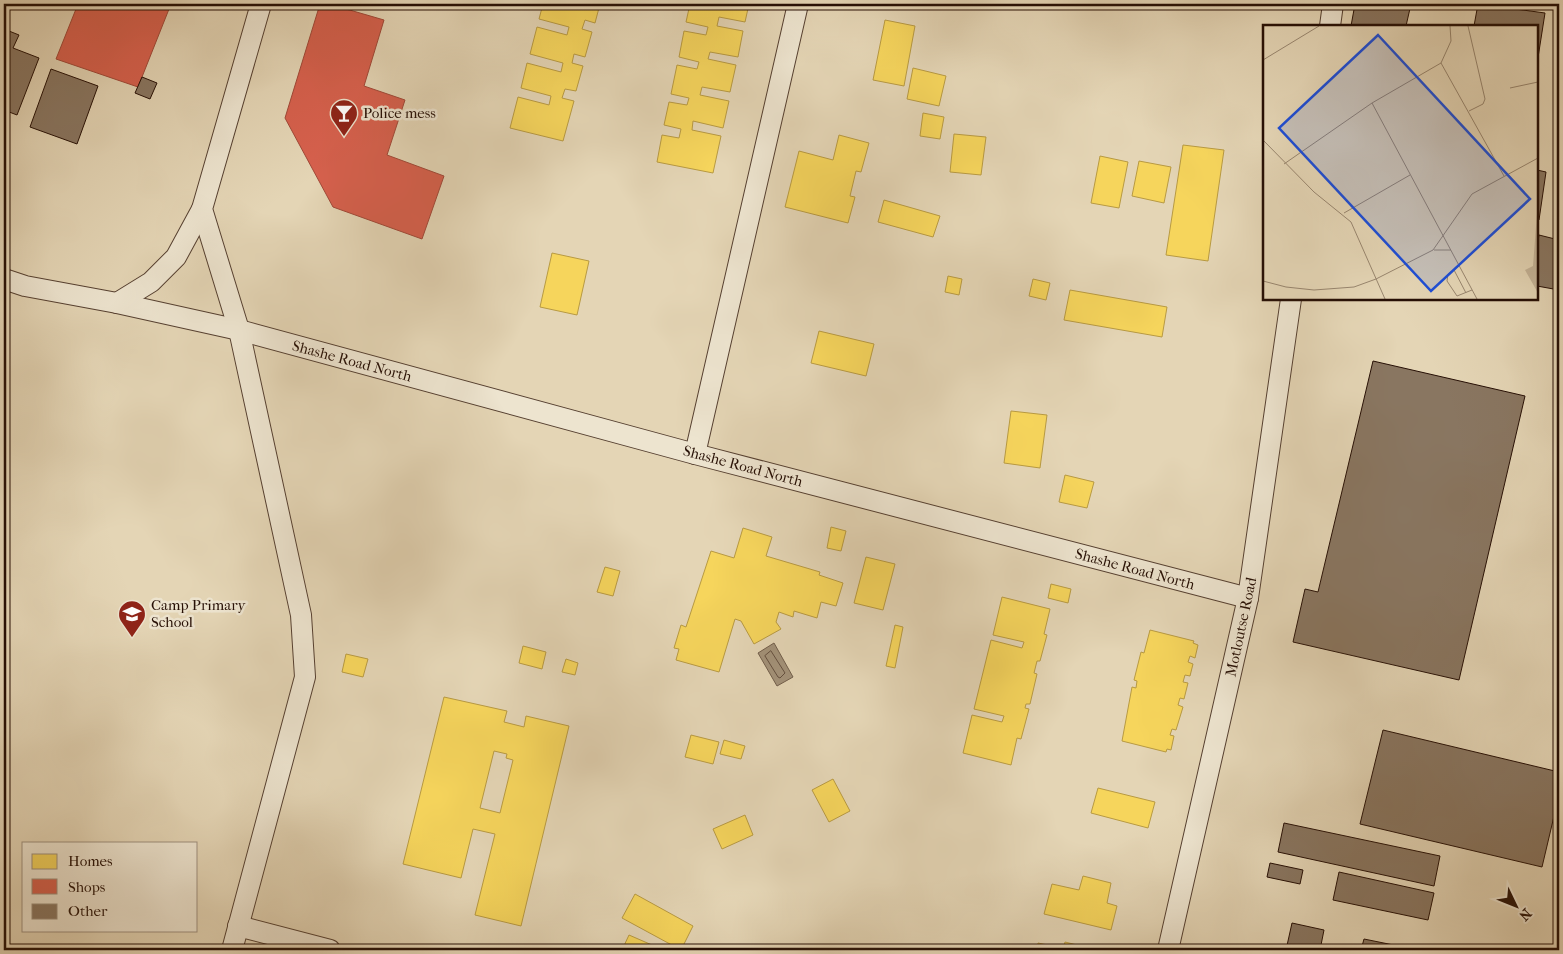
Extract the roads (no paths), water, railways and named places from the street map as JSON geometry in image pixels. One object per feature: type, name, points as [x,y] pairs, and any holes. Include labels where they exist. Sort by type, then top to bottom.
[{"type":"street","points":[[4,279],[26,286],[117,302],[151,282],[176,257],[202,209],[261,4]]},
{"type":"street","points":[[695,454],[798,4]]},
{"type":"street","points":[[1330,25],[1333,4]]},
{"type":"street","points":[[202,209],[239,330],[301,615],[305,677],[232,950]]},
{"type":"street","name":"Motloutse Road","points":[[1168,950],[1248,598],[1291,300]]},
{"type":"street","name":"Shashe Road North","points":[[117,302],[239,330],[695,454],[1248,598]]},
{"type":"street","points":[[238,926],[330,950]]},
{"type":"lane","points":[[4,168],[6,173],[4,189]]},
{"type":"water","points":[[774,643],[793,677],[777,686],[758,653]]},
{"type":"place","name":"Police mess","points":[[344,137]]},
{"type":"place","name":"Camp Primary School","points":[[132,638]]}]
